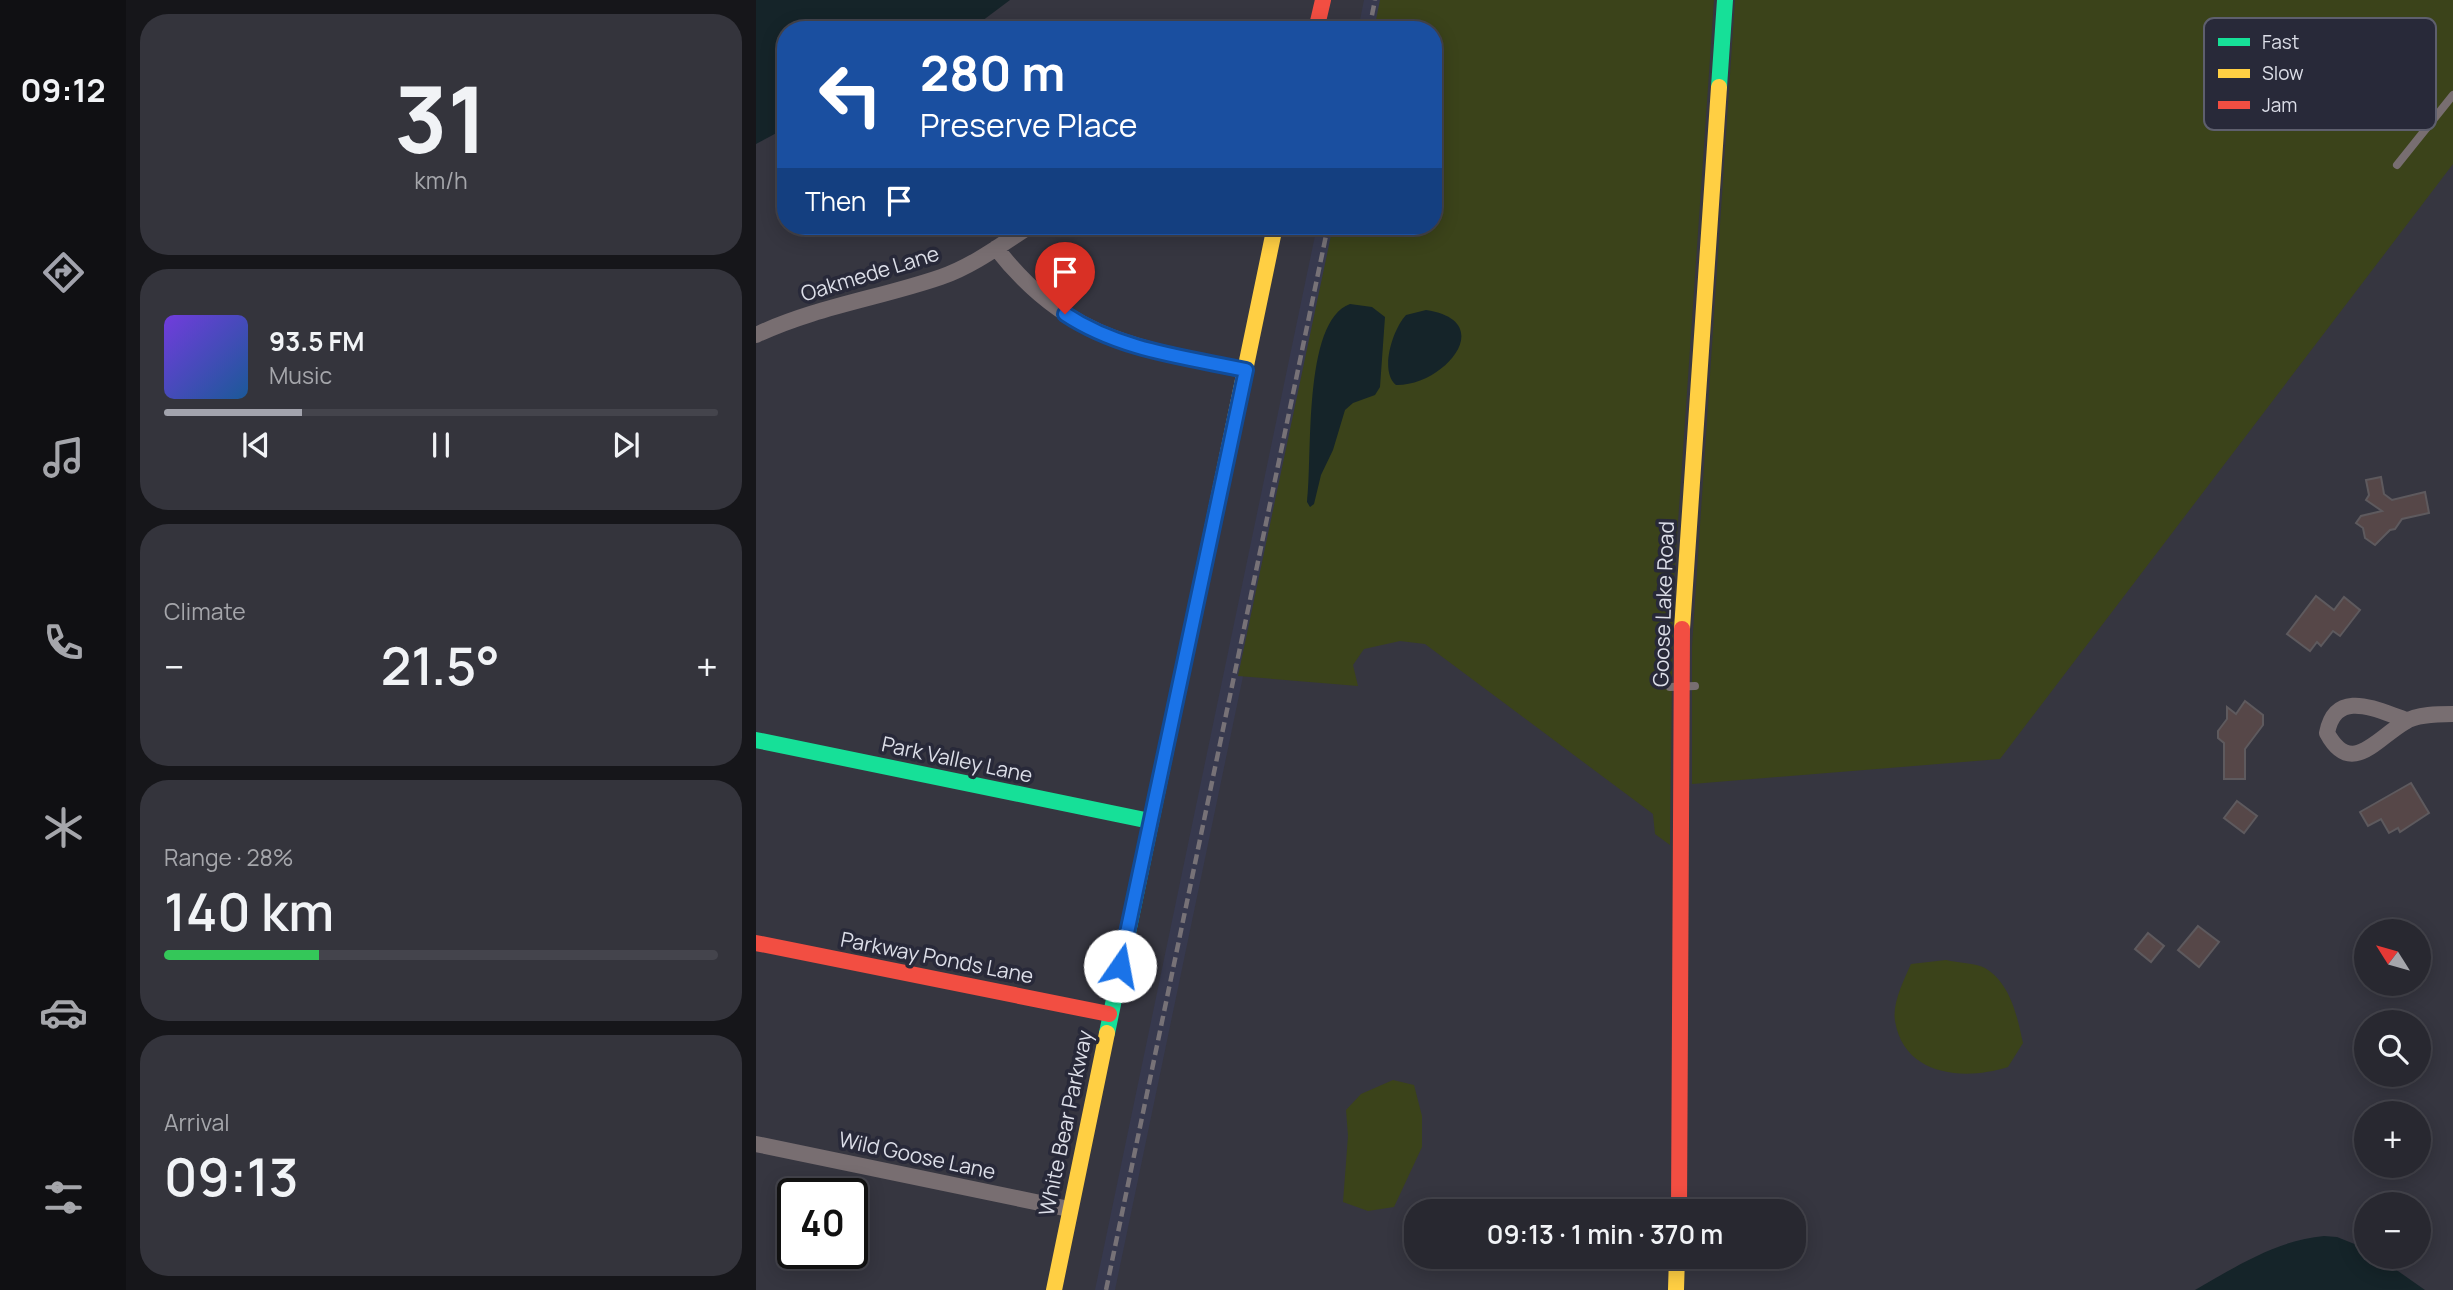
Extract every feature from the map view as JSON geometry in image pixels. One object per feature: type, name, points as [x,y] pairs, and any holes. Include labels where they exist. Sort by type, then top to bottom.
[{"type":"street","points":[[1318,21],[1323,0]]},
{"type":"street","name":"Goose Lake Road","points":[[1679,1199],[1682,687],[1686,539],[1725,0]]},
{"type":"street","name":"Oakmede Lane","points":[[756,335],[817,311],[943,276],[1016,235]]},
{"type":"street","name":"White Bear Parkway","points":[[1054,1290],[1273,235]]},
{"type":"street","points":[[996,248],[1026,282],[1052,305],[1104,335],[1134,347],[1246,370]]},
{"type":"street","points":[[2407,720],[2359,755],[2347,754],[2338,749],[2327,733],[2334,715],[2343,707],[2355,704],[2407,720],[2453,714]]},
{"type":"street","name":"Park Valley Lane","points":[[756,740],[1150,821]]},
{"type":"street","name":"Parkway Ponds Lane","points":[[756,943],[1110,1014]]},
{"type":"street","name":"Wild Goose Lane","points":[[756,1144],[1069,1209]]},
{"type":"street","points":[[1676,1290],[1677,1269]]},
{"type":"lane","points":[[2436,116],[2453,95]]},
{"type":"lane","points":[[2397,165],[2425,130]]},
{"type":"shaded area","points":[[756,0],[1010,0],[982,21],[777,21],[777,133],[756,144]]},
{"type":"shaded area","points":[[1364,0],[1384,0],[1380,21],[1360,21]]},
{"type":"shaded area","points":[[1315,235],[1335,235],[1115,1290],[1095,1290]]},
{"type":"shaded area","points":[[1350,304],[1372,307],[1385,317],[1380,387],[1375,395],[1353,403],[1345,410],[1333,450],[1321,475],[1314,504],[1310,507],[1307,502],[1317,363],[1324,336],[1335,316]]},
{"type":"shaded area","points":[[1426,310],[1448,316],[1459,326],[1461,339],[1456,352],[1446,365],[1431,375],[1414,383],[1396,385],[1391,379],[1388,360],[1397,330],[1406,315]]},
{"type":"shaded area","points":[[2337,1237],[2354,1244],[2354,1269],[2395,1269],[2425,1290],[2195,1290],[2273,1249],[2307,1239]]},
{"type":"green space","points":[[1380,0],[1714,0],[1673,595],[1670,845],[1655,834],[1653,814],[1425,644],[1400,641],[1364,649],[1353,665],[1358,686],[1238,676],[1331,235],[1442,235],[1442,21],[1376,21]]},
{"type":"green space","points":[[1735,0],[2453,0],[2453,164],[2000,759],[1692,784],[1692,646]]},
{"type":"green space","points":[[1946,960],[1985,968],[2007,992],[2023,1043],[2008,1067],[1973,1073],[1938,1070],[1910,1053],[1901,1039],[1895,1021],[1895,1007],[1911,964]]},
{"type":"green space","points":[[1393,1080],[1414,1085],[1422,1116],[1422,1147],[1394,1207],[1368,1211],[1343,1202],[1348,1136],[1346,1110],[1361,1094]]},
{"type":"building","points":[[2381,477],[2384,494],[2392,500],[2425,492],[2429,513],[2402,519],[2395,529],[2390,530],[2375,545],[2365,538],[2363,528],[2356,523],[2361,516],[2382,511],[2366,500],[2369,495],[2366,480]]},
{"type":"building","points":[[2316,596],[2334,610],[2344,597],[2360,610],[2340,636],[2333,631],[2321,646],[2317,642],[2310,651],[2287,634]]},
{"type":"building","points":[[2245,701],[2263,715],[2263,725],[2245,749],[2245,779],[2224,779],[2224,743],[2218,738],[2218,731],[2227,719],[2227,707],[2236,714]]},
{"type":"building","points":[[2411,783],[2429,813],[2400,832],[2398,828],[2389,833],[2381,819],[2368,826],[2360,812]]},
{"type":"building","points":[[2237,801],[2257,816],[2244,833],[2224,818]]},
{"type":"building","points":[[2198,926],[2219,942],[2199,967],[2178,950]]},
{"type":"building","points":[[2148,933],[2164,946],[2151,962],[2135,949]]},
{"type":"railway","points":[[1371,21],[1375,0]]},
{"type":"railway","points":[[1106,1290],[1326,235]]},
{"type":"traffic: fast","points":[[1719,87],[1725,0]]},
{"type":"traffic: fast","points":[[1107,1033],[1210,539]]},
{"type":"traffic: fast","points":[[756,740],[1150,821]]},
{"type":"traffic: slow","points":[[1682,629],[1719,87]]},
{"type":"traffic: slow","points":[[1210,539],[1273,235]]},
{"type":"traffic: slow","points":[[1054,1290],[1107,1033]]},
{"type":"traffic: slow","points":[[1676,1290],[1677,1269]]},
{"type":"traffic: jam","points":[[1318,21],[1323,0]]},
{"type":"traffic: jam","points":[[1679,1199],[1682,629]]},
{"type":"traffic: jam","points":[[756,943],[1109,1014]]},
{"type":"route","points":[[1065,314],[1104,335],[1134,347],[1246,370],[1120,966]]}]
